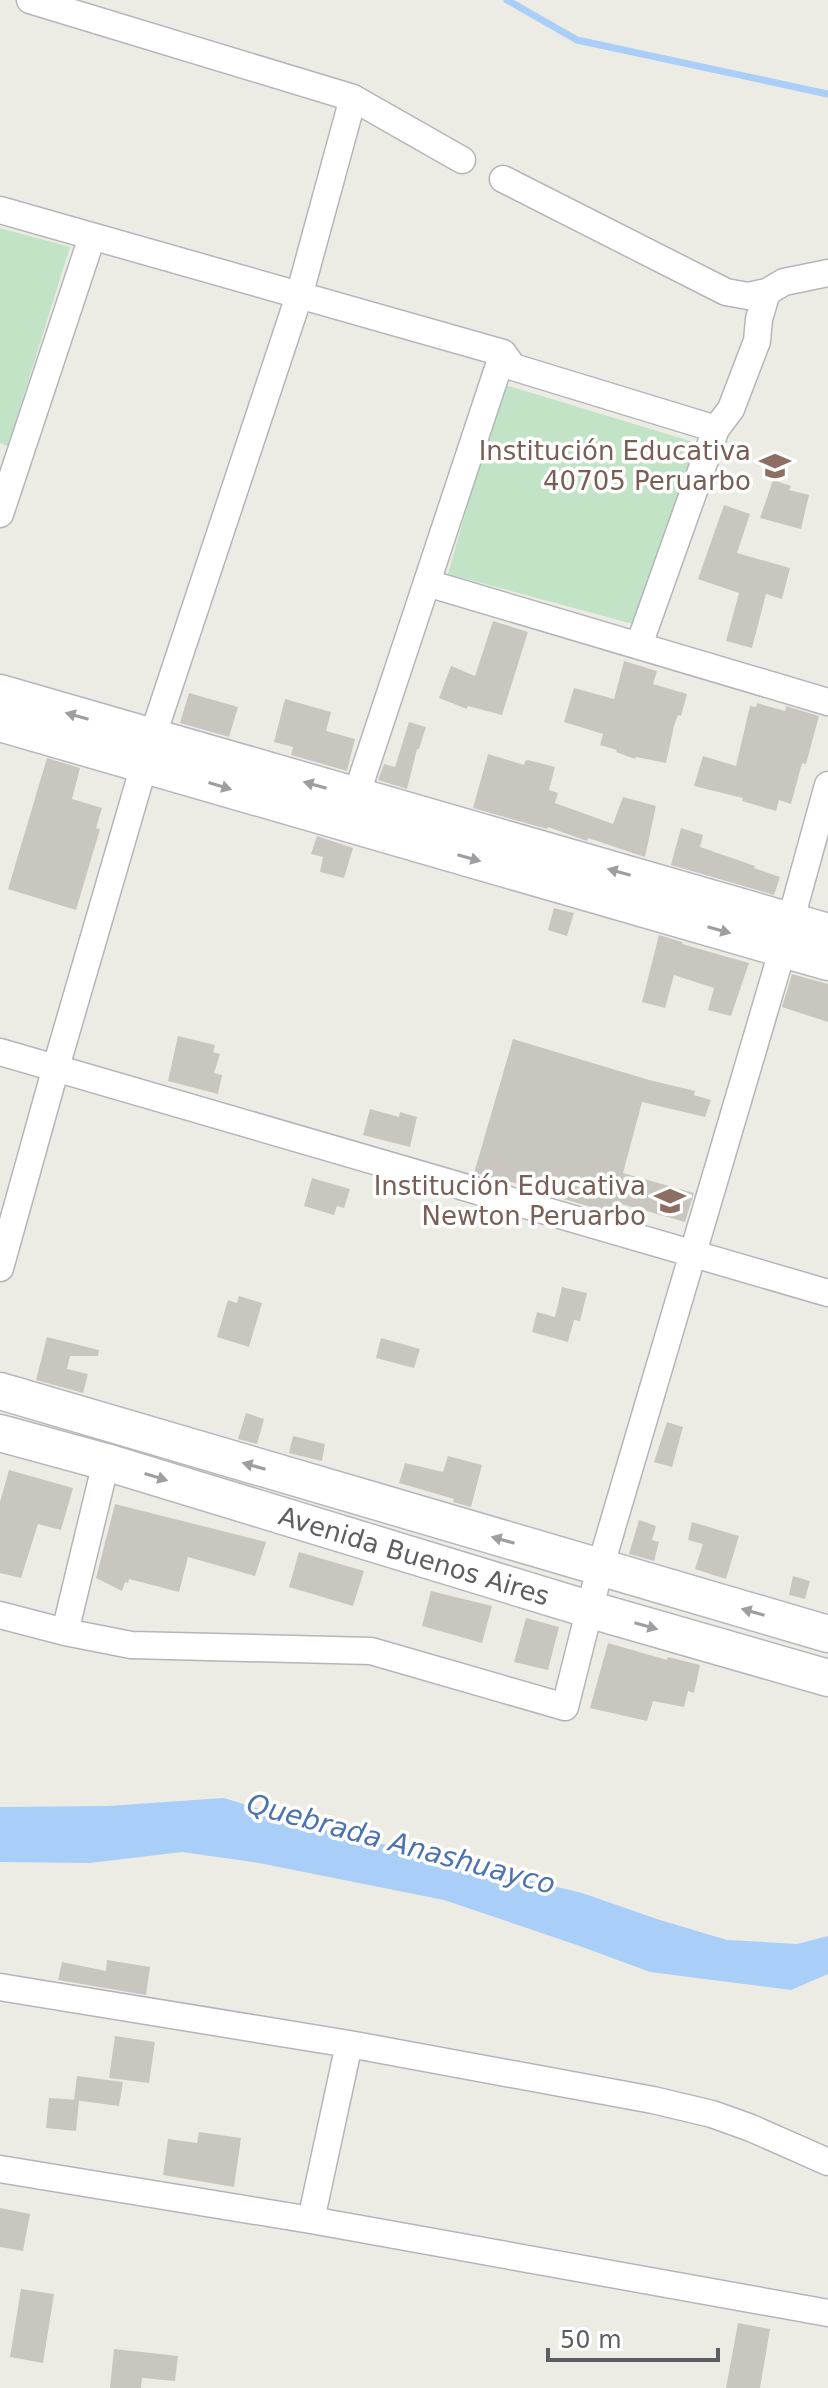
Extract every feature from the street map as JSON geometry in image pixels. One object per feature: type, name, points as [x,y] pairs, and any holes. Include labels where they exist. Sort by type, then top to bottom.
[{"type":"main road","points":[[0,693],[148,751],[787,935],[828,932]]},
{"type":"main road","points":[[0,723],[356,796],[787,935],[828,962]]},
{"type":"main road","name":"Avenida Buenos Aires","points":[[0,1391],[828,1634]]},
{"type":"main road","name":"Avenida Buenos Aires","points":[[0,1433],[828,1678]]},
{"type":"street","points":[[30,0],[353,98],[462,160]]},
{"type":"street","points":[[0,1268],[148,751],[299,296],[353,98]]},
{"type":"street","points":[[503,179],[726,292],[748,296],[767,292],[784,282],[828,273]]},
{"type":"street","points":[[0,210],[503,353],[513,367],[716,429]]},
{"type":"street","points":[[0,514],[8,463],[92,237]]},
{"type":"street","points":[[639,645],[716,429],[731,409],[757,341],[759,319],[767,292]]},
{"type":"street","points":[[356,796],[503,353]]},
{"type":"street","points":[[427,583],[828,702]]},
{"type":"street","points":[[0,1615],[131,1645],[371,1651],[565,1707],[588,1609],[787,935],[828,785]]},
{"type":"street","points":[[0,1052],[828,1293]]},
{"type":"street","points":[[65,1632],[106,1462]]},
{"type":"street","points":[[0,1987],[349,2044],[653,2100],[712,2114],[784,2141],[828,2162]]},
{"type":"street","points":[[311,2220],[349,2044]]},
{"type":"street","points":[[0,2169],[311,2220],[828,2313]]},
{"type":"green space","points":[[0,228],[70,247],[8,446],[0,443]]},
{"type":"green space","points":[[502,384],[700,444],[633,624],[448,574]]},
{"type":"water","points":[[224,1798],[337,1833],[582,1893],[727,1940],[797,1944],[828,1936],[828,1974],[791,1990],[650,1972],[444,1900],[259,1863],[182,1852],[90,1863],[0,1862],[0,1807],[108,1806]]},
{"type":"building","points":[[773,480],[791,486],[789,490],[809,495],[801,529],[760,518]]},
{"type":"building","points":[[724,505],[750,514],[737,553],[790,568],[782,599],[766,594],[752,648],[726,641],[739,593],[698,579]]},
{"type":"building","points":[[493,621],[528,632],[502,715],[468,706],[467,709],[439,698],[451,666],[475,676]]},
{"type":"building","points":[[624,661],[657,671],[653,684],[687,694],[681,716],[678,715],[674,726],[666,763],[635,759],[616,752],[600,745],[603,734],[564,722],[574,688],[614,699]]},
{"type":"building","points":[[189,693],[238,707],[229,737],[180,723]]},
{"type":"building","points":[[285,699],[331,712],[326,731],[355,739],[347,771],[291,755],[293,747],[274,742]]},
{"type":"building","points":[[757,703],[785,711],[786,706],[819,716],[791,804],[779,800],[776,811],[742,801],[743,798],[694,786],[703,756],[736,766],[750,706],[756,707]]},
{"type":"building","points":[[409,722],[426,727],[407,789],[378,780],[384,764],[395,767]]},
{"type":"building","points":[[488,754],[524,765],[528,760],[555,767],[549,790],[558,793],[555,803],[613,824],[623,797],[656,806],[645,857],[588,838],[587,841],[548,827],[473,808]]},
{"type":"building","points":[[47,758],[80,768],[72,799],[102,808],[96,828],[100,829],[76,910],[8,889]]},
{"type":"building","points":[[681,828],[703,835],[700,847],[780,877],[774,895],[671,865]]},
{"type":"building","points":[[317,836],[353,848],[344,878],[320,872],[323,857],[311,854]]},
{"type":"building","points":[[554,908],[574,913],[567,936],[548,930]]},
{"type":"building","points":[[659,935],[749,963],[731,1016],[708,1010],[714,988],[674,975],[665,1008],[642,1002]]},
{"type":"building","points":[[792,974],[828,984],[828,1022],[782,1007]]},
{"type":"building","points":[[178,1036],[215,1045],[213,1052],[220,1054],[214,1073],[222,1075],[218,1094],[168,1081]]},
{"type":"building","points":[[513,1039],[695,1091],[694,1095],[711,1100],[705,1117],[642,1102],[623,1173],[694,1193],[685,1222],[622,1204],[619,1215],[560,1198],[561,1194],[474,1173]]},
{"type":"building","points":[[370,1109],[399,1117],[400,1112],[417,1117],[410,1147],[363,1135]]},
{"type":"building","points":[[312,1178],[350,1189],[344,1208],[337,1206],[334,1215],[304,1206]]},
{"type":"building","points":[[562,1287],[587,1293],[580,1321],[574,1320],[568,1342],[532,1332],[537,1312],[555,1317]]},
{"type":"building","points":[[239,1296],[262,1303],[249,1347],[217,1337],[228,1300],[237,1303]]},
{"type":"building","points":[[47,1337],[99,1350],[98,1356],[70,1356],[67,1369],[88,1374],[83,1393],[36,1380]]},
{"type":"building","points":[[381,1338],[420,1349],[414,1368],[376,1358]]},
{"type":"building","points":[[246,1413],[264,1419],[257,1444],[238,1439]]},
{"type":"building","points":[[667,1422],[683,1427],[672,1467],[654,1462]]},
{"type":"building","points":[[293,1436],[325,1444],[322,1461],[289,1453]]},
{"type":"building","points":[[448,1456],[482,1465],[471,1507],[399,1483],[405,1463],[443,1472]]},
{"type":"building","points":[[9,1470],[73,1488],[61,1530],[38,1524],[21,1578],[0,1573],[0,1502]]},
{"type":"building","points":[[115,1504],[266,1542],[255,1576],[188,1557],[179,1592],[129,1579],[122,1591],[96,1578]]},
{"type":"building","points":[[639,1520],[656,1526],[652,1540],[659,1542],[654,1561],[629,1554]]},
{"type":"building","points":[[692,1522],[739,1536],[726,1579],[695,1569],[703,1544],[688,1540]]},
{"type":"building","points":[[299,1552],[364,1571],[353,1606],[289,1587]]},
{"type":"building","points":[[793,1576],[810,1581],[805,1599],[789,1595]]},
{"type":"building","points":[[431,1591],[492,1606],[482,1643],[422,1626]]},
{"type":"building","points":[[526,1618],[559,1627],[548,1670],[514,1662]]},
{"type":"building","points":[[608,1643],[667,1660],[668,1657],[700,1665],[694,1693],[688,1691],[684,1707],[653,1701],[647,1721],[590,1708]]},
{"type":"building","points":[[107,1960],[150,1967],[146,1995],[58,1980],[62,1962],[106,1971]]},
{"type":"building","points":[[115,2036],[155,2042],[149,2083],[109,2078]]},
{"type":"building","points":[[77,2076],[123,2082],[119,2106],[74,2100]]},
{"type":"building","points":[[49,2098],[79,2100],[76,2131],[46,2128]]},
{"type":"building","points":[[199,2132],[241,2138],[234,2187],[163,2175],[168,2139],[197,2143]]},
{"type":"building","points":[[0,2208],[30,2214],[23,2251],[0,2247]]},
{"type":"building","points":[[21,2289],[54,2294],[43,2363],[10,2357]]},
{"type":"building","points":[[738,2323],[770,2329],[760,2388],[726,2388]]},
{"type":"building","points":[[114,2349],[178,2356],[175,2381],[142,2378],[141,2388],[110,2388]]},
{"type":"waterway","points":[[507,0],[577,40],[828,94]]},
{"type":"place","name":"Institución Educativa 40705 Peruarbo","points":[[775,466]]},
{"type":"place","name":"Institución Educativa Newton Peruarbo","points":[[670,1201]]},
{"type":"water label","name":"Quebrada Anashuayco","points":[[401,1844]]}]
